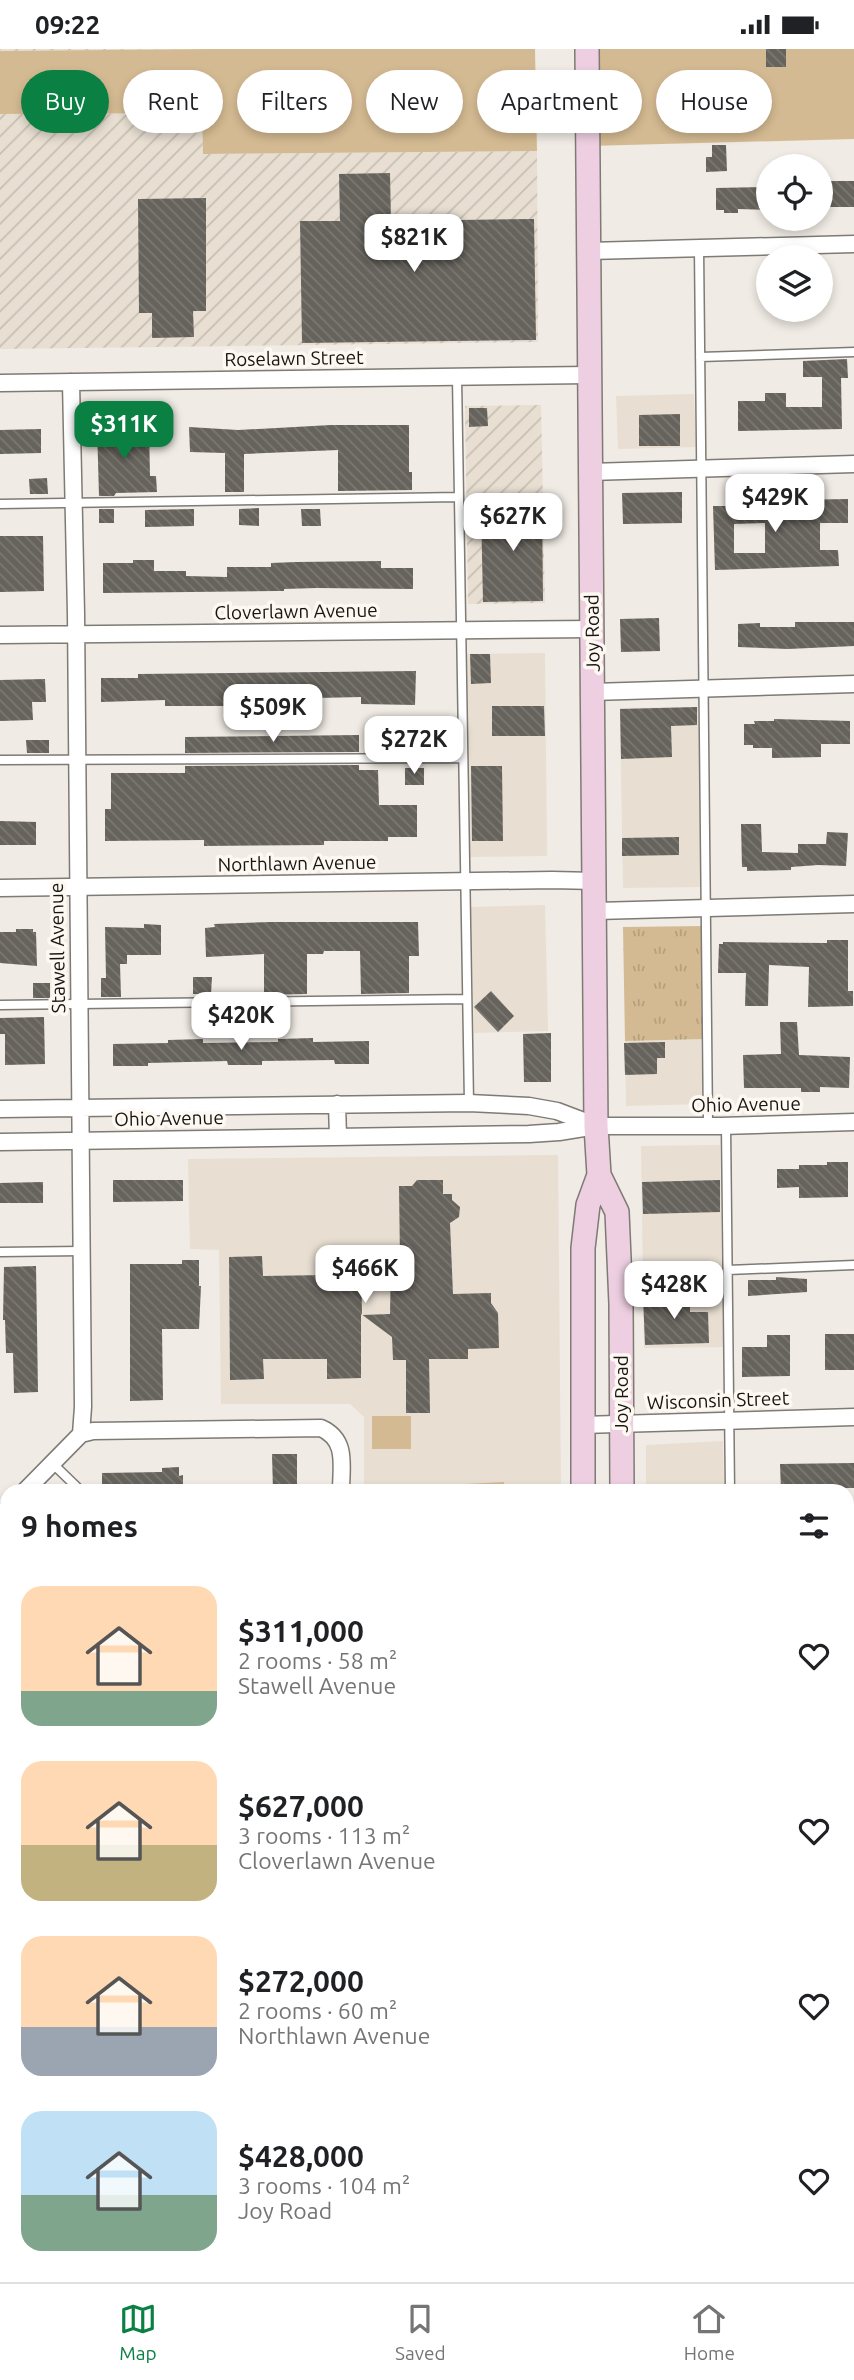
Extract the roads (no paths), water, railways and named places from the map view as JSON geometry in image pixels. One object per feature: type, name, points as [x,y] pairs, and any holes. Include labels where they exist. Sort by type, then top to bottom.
[{"type":"street","name":"Joy Road","points":[[587,49],[596,1126],[599,1175],[617,1212],[621,1304],[622,1484]]},
{"type":"street","points":[[589,251],[854,244]]},
{"type":"street","name":"Roselawn Street","points":[[0,383],[589,375]]},
{"type":"street","name":"Stawell Avenue","points":[[71,382],[81,1141],[81,1434]]},
{"type":"street","points":[[590,472],[854,464]]},
{"type":"street","name":"Cloverlawn Avenue","points":[[0,635],[592,629]]},
{"type":"street","points":[[593,692],[854,684]]},
{"type":"street","name":"Northlawn Avenue","points":[[0,888],[595,881]]},
{"type":"street","points":[[596,911],[854,904]]},
{"type":"street","points":[[337,1104],[338,1137]]},
{"type":"street","name":"Ohio Avenue","points":[[0,1109],[469,1104],[529,1106],[557,1111],[596,1126]]},
{"type":"street","name":"Ohio Avenue","points":[[0,1142],[529,1134],[596,1126],[854,1122]]},
{"type":"street","name":"Joy Road","points":[[583,1484],[583,1248],[588,1205],[599,1175]]},
{"type":"street","name":"Wisconsin Street","points":[[582,1425],[854,1417]]},
{"type":"street","points":[[32,1484],[81,1434],[93,1431],[321,1428],[331,1433],[338,1441],[341,1451],[341,1484]]},
{"type":"lane","points":[[699,248],[708,1126]]},
{"type":"lane","points":[[700,357],[854,352]]},
{"type":"lane","points":[[457,377],[469,1104]]},
{"type":"lane","points":[[0,504],[459,497]]},
{"type":"lane","points":[[0,761],[463,758]]},
{"type":"lane","points":[[0,1005],[467,999]]},
{"type":"lane","points":[[726,1126],[730,1484]]},
{"type":"lane","points":[[0,1252],[82,1251]]},
{"type":"lane","points":[[728,1270],[854,1265]]},
{"type":"lane","points":[[52,1463],[74,1484]]}]
